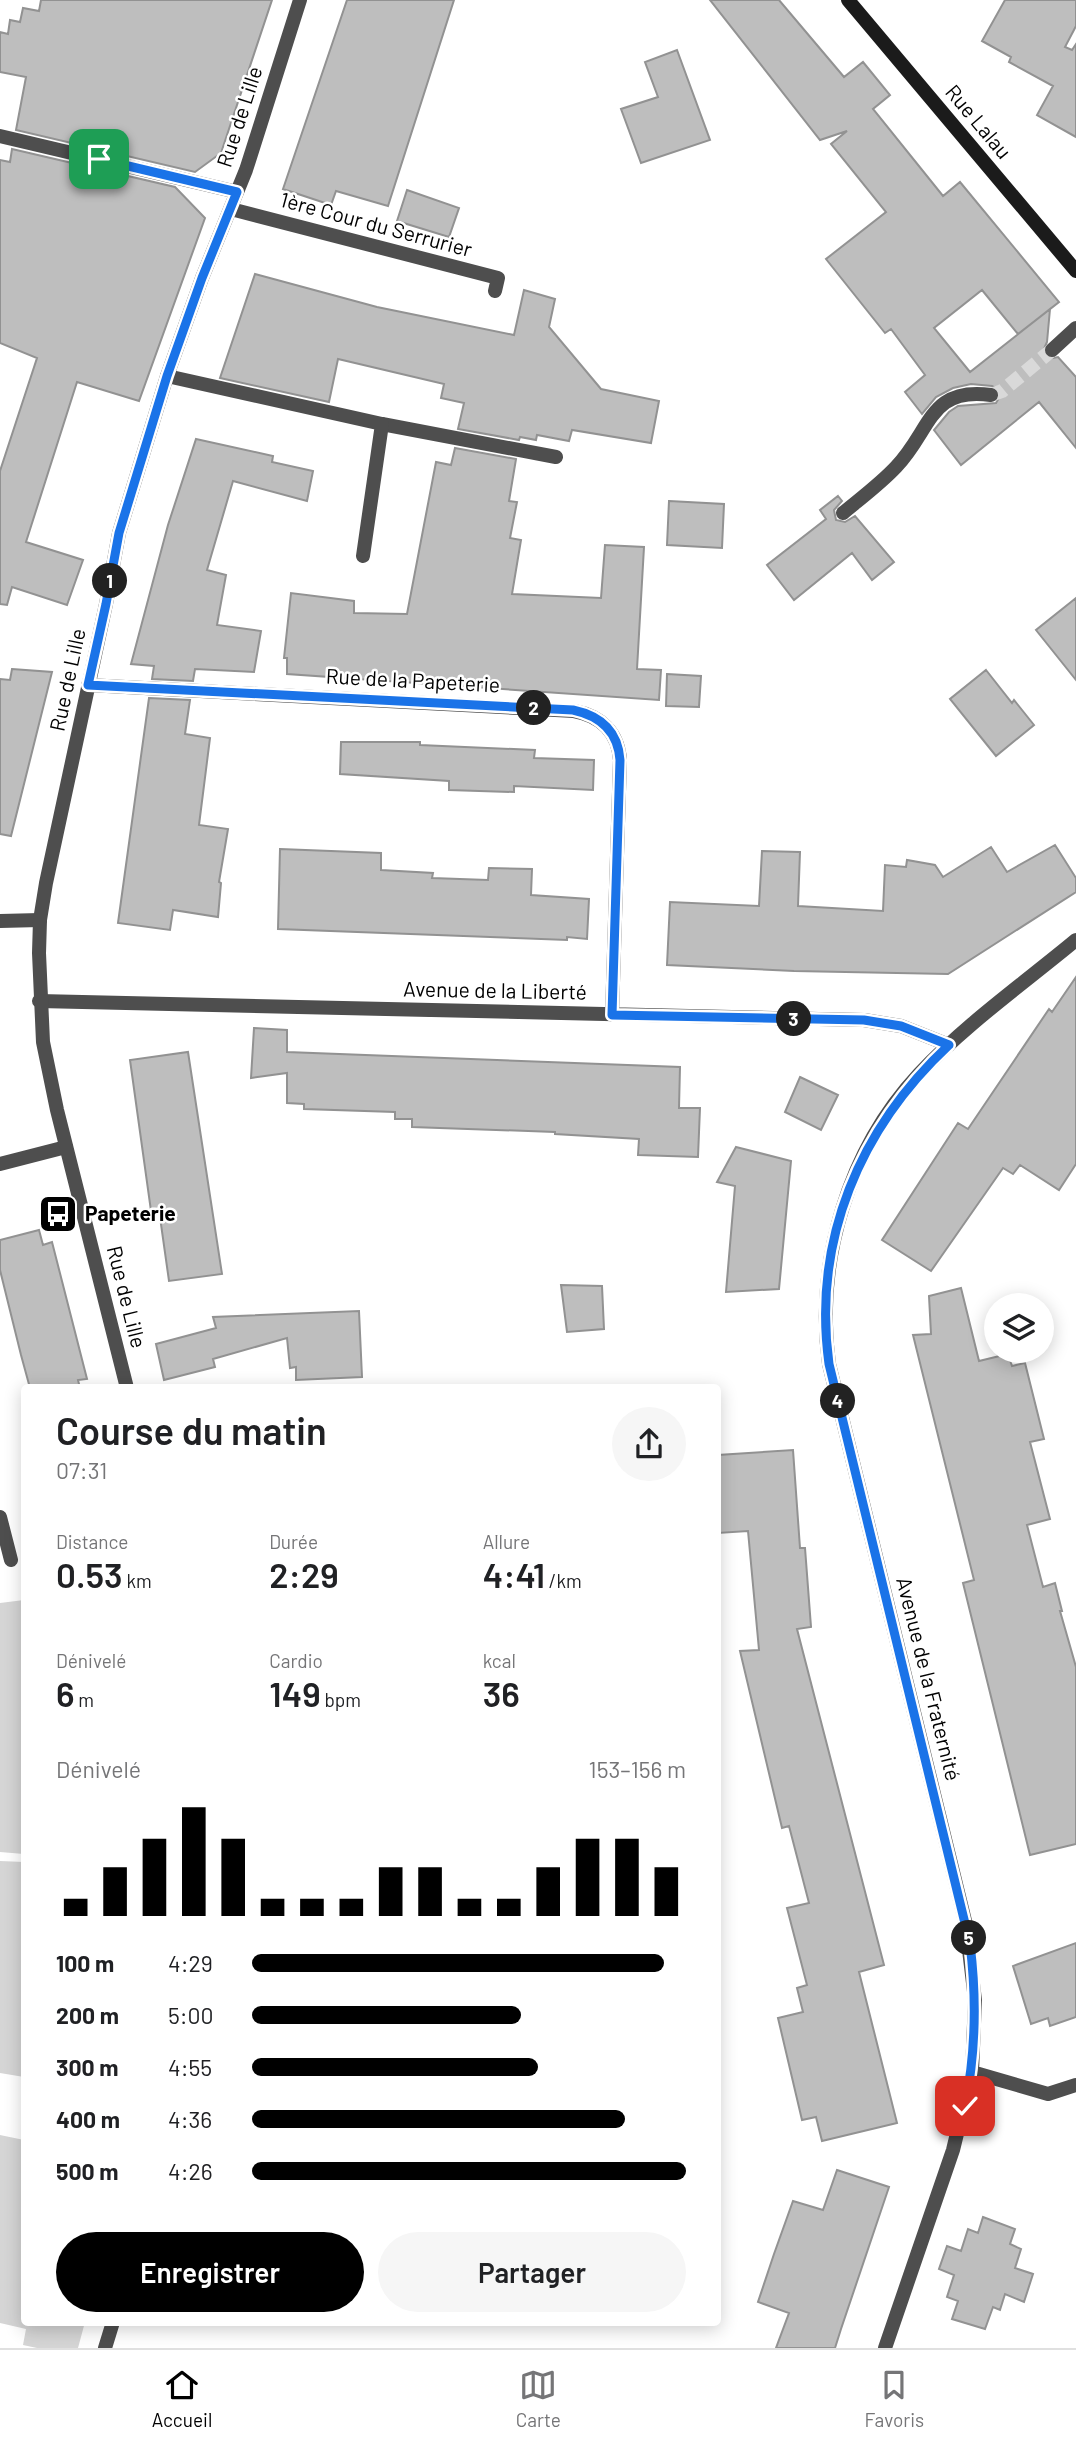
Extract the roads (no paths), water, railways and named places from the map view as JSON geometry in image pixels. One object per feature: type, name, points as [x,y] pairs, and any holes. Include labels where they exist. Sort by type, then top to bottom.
[{"type":"main road","name":"Rue Lalau","points":[[848,0],[1076,271]]},
{"type":"street","name":"Rue de Lille","points":[[126,1384],[47,1063],[39,1001],[40,920],[119,533],[167,376],[202,278],[231,209],[300,0]]},
{"type":"street","points":[[0,136],[237,192]]},
{"type":"street","name":"1ère Cour du Serrurier","points":[[231,209],[498,278],[495,291]]},
{"type":"street","points":[[1052,350],[1076,328]]},
{"type":"street","points":[[167,376],[382,424],[556,457]]},
{"type":"street","points":[[843,513],[898,465],[942,403],[962,393],[991,395]]},
{"type":"street","points":[[363,556],[382,424]]},
{"type":"street","name":"Rue de la Papeterie","points":[[88,685],[573,710],[597,718],[615,738],[620,760],[612,1015]]},
{"type":"street","points":[[0,921],[40,920]]},
{"type":"street","points":[[949,1045],[1076,940]]},
{"type":"street","name":"Avenue de la Liberté","points":[[39,1001],[864,1020],[901,1026],[949,1045]]},
{"type":"street","name":"Avenue de la Fraternité","points":[[885,2348],[953,2150],[972,2072],[975,2000],[966,1925],[831,1374],[825,1325],[834,1241],[846,1198],[864,1153],[899,1098],[949,1045]]},
{"type":"street","points":[[0,1164],[66,1147]]},
{"type":"street","points":[[0,1517],[11,1560]]},
{"type":"street","points":[[972,2072],[1048,2094],[1076,2085]]},
{"type":"street","points":[[105,2348],[112,2326]]},
{"type":"tunnel","points":[[991,395],[1002,391],[1052,350]]},
{"type":"place","name":"Papeterie","points":[[58,1214]]}]
